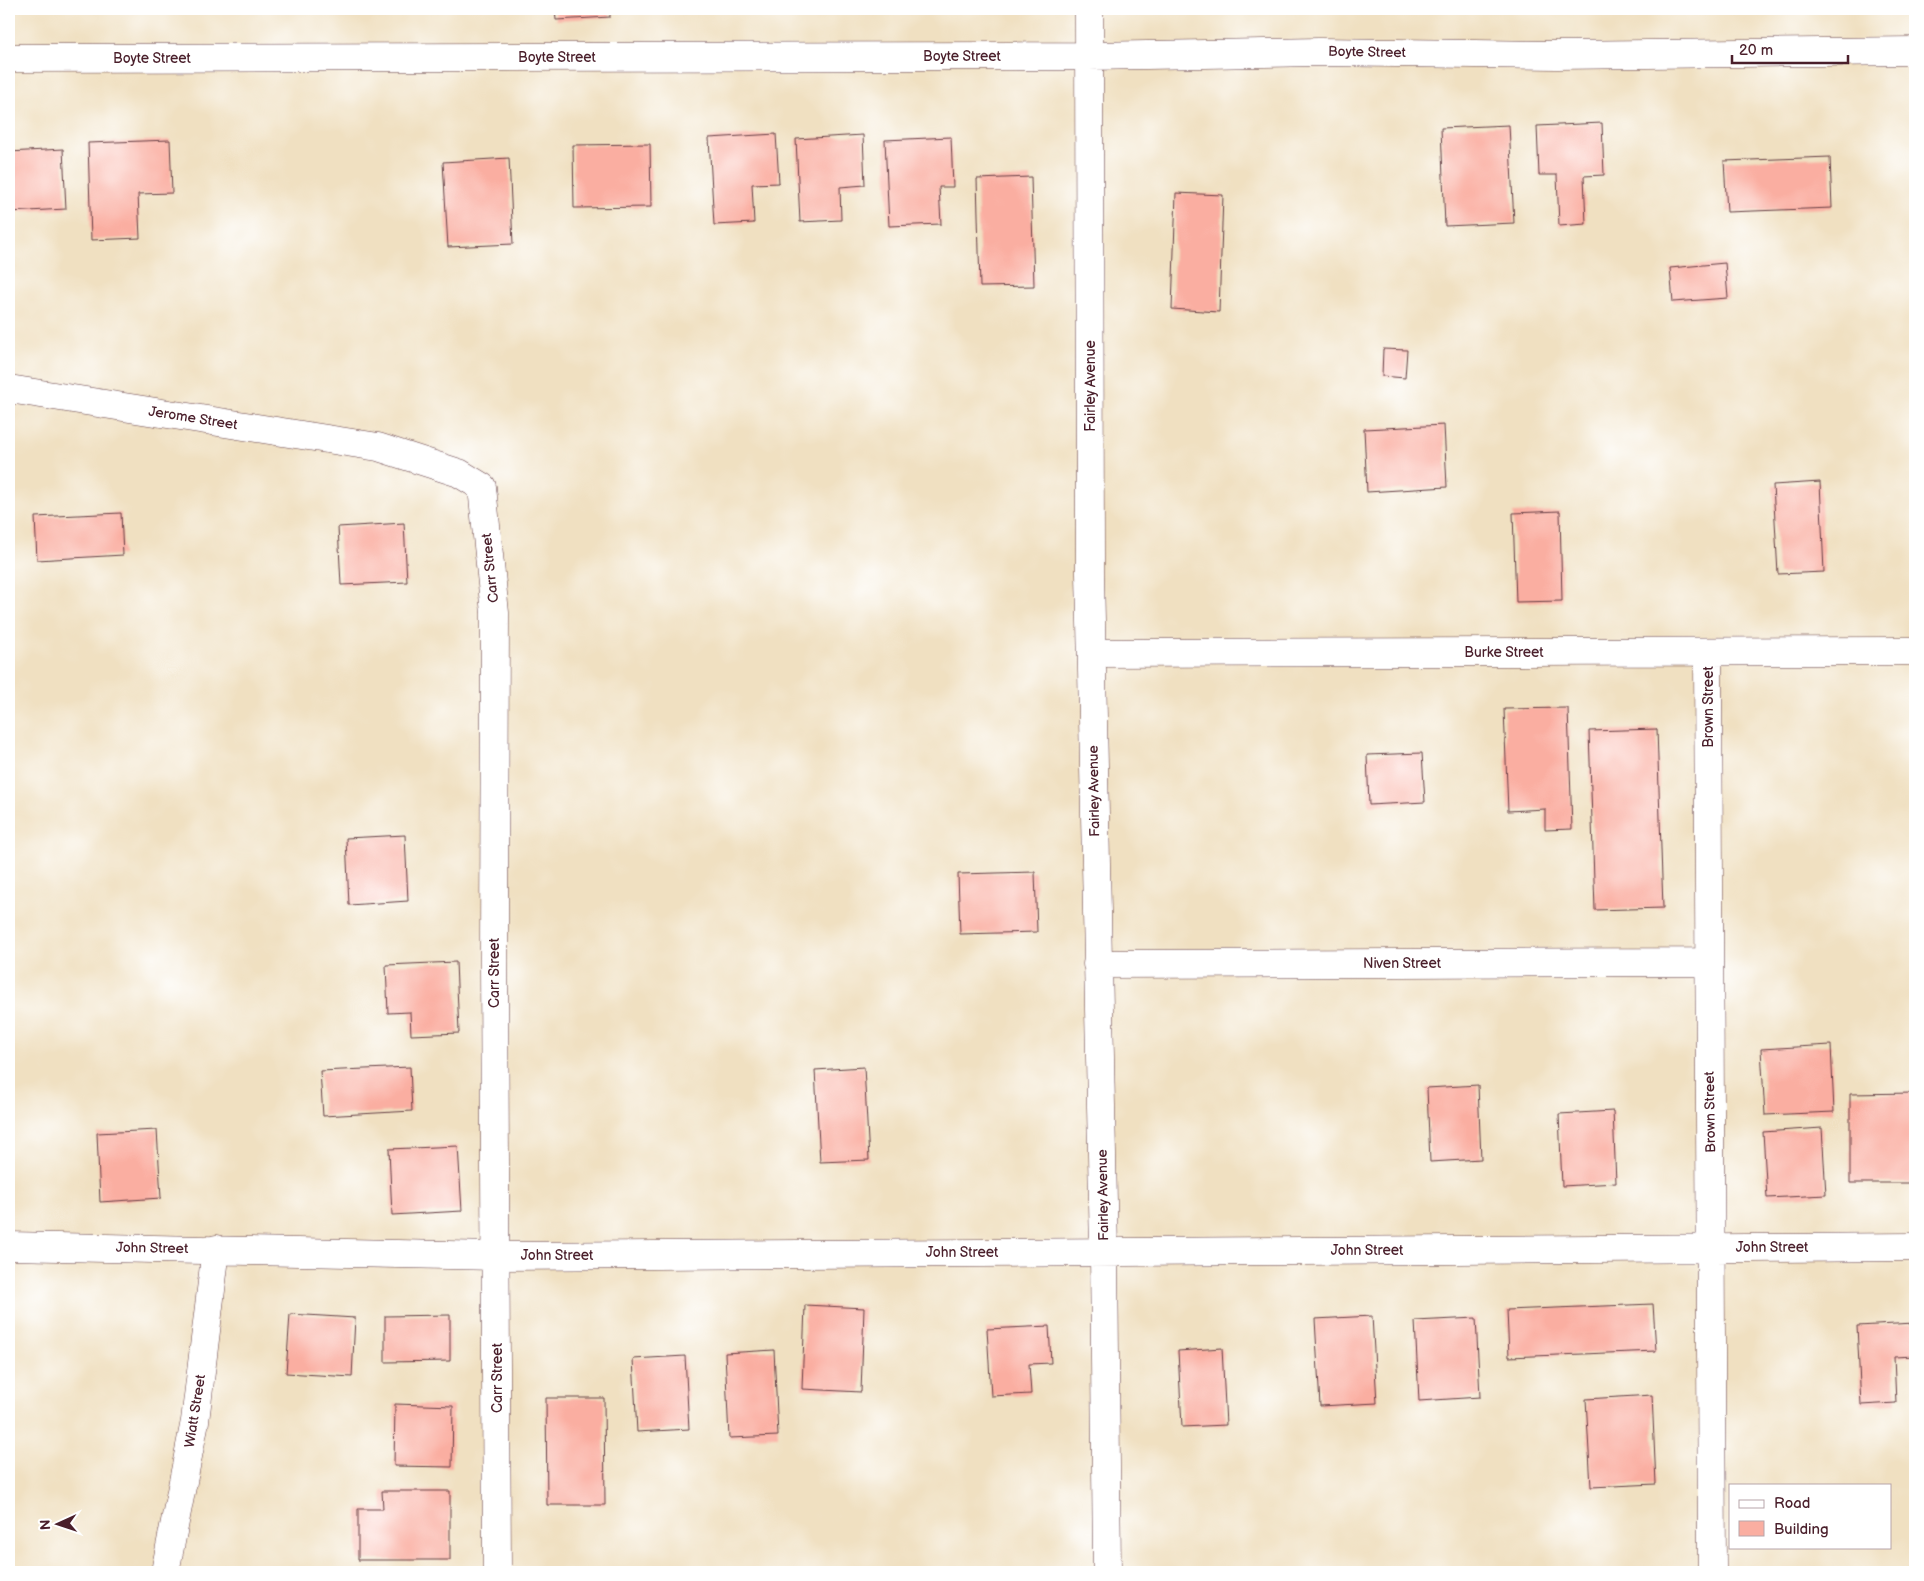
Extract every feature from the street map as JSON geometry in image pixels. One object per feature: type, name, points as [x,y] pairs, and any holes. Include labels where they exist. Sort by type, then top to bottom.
[{"type":"street","name":"Fairley Avenue","points":[[1089,9],[1090,573],[1104,1251],[1107,1572]]},
{"type":"street","name":"Boyte Street","points":[[9,58],[1089,56],[1319,52],[1557,55],[1915,50]]},
{"type":"street","name":"Jerome Street","points":[[9,390],[378,447]]},
{"type":"street","name":"Carr Street","points":[[378,447],[459,473],[482,487],[495,613],[494,971],[497,1256],[497,1572]]},
{"type":"street","name":"Burke Street","points":[[1092,653],[1915,651]]},
{"type":"street","name":"Brown Street","points":[[1708,652],[1712,1572]]},
{"type":"street","name":"Niven Street","points":[[1097,964],[1708,962]]},
{"type":"street","name":"John Street","points":[[9,1246],[497,1256],[1915,1247]]},
{"type":"street","name":"Wiatt Street","points":[[164,1572],[195,1421],[216,1249]]},
{"type":"building","points":[[555,9],[610,9],[610,17],[556,20]]},
{"type":"building","points":[[1602,123],[1604,175],[1584,176],[1586,224],[1559,226],[1557,175],[1539,175],[1537,126]]},
{"type":"building","points":[[1509,125],[1514,223],[1445,226],[1441,128]]},
{"type":"building","points":[[776,134],[779,183],[752,184],[754,223],[714,225],[709,138]]},
{"type":"building","points":[[863,135],[865,185],[840,187],[841,220],[800,222],[796,139]]},
{"type":"building","points":[[951,137],[953,187],[939,187],[941,224],[889,226],[885,140]]},
{"type":"building","points":[[170,140],[172,193],[138,194],[140,238],[91,240],[88,143]]},
{"type":"building","points":[[650,144],[651,207],[574,208],[573,145]]},
{"type":"building","points":[[63,149],[66,209],[9,212],[9,152]]},
{"type":"building","points":[[1830,157],[1832,208],[1727,212],[1724,161]]},
{"type":"building","points":[[509,158],[513,244],[448,247],[443,162]]},
{"type":"building","points":[[1031,177],[1034,286],[980,287],[977,179]]},
{"type":"building","points":[[1176,193],[1223,195],[1219,312],[1172,309]]},
{"type":"building","points":[[1725,263],[1728,298],[1673,302],[1670,268]]},
{"type":"building","points":[[1383,349],[1407,350],[1405,378],[1382,376]]},
{"type":"building","points":[[1444,425],[1447,487],[1367,492],[1364,429]]},
{"type":"building","points":[[1820,482],[1824,572],[1778,574],[1773,485]]},
{"type":"building","points":[[1560,511],[1562,601],[1516,602],[1513,513]]},
{"type":"building","points":[[121,513],[123,555],[37,560],[35,517]]},
{"type":"building","points":[[404,523],[407,582],[341,585],[338,527]]},
{"type":"building","points":[[1568,708],[1572,829],[1545,830],[1545,809],[1508,811],[1504,709]]},
{"type":"building","points":[[1657,729],[1663,908],[1595,910],[1589,731]]},
{"type":"building","points":[[1422,753],[1425,802],[1369,805],[1367,755]]},
{"type":"building","points":[[405,835],[408,901],[349,905],[346,838]]},
{"type":"building","points":[[1035,872],[1037,932],[960,934],[958,874]]},
{"type":"building","points":[[456,962],[459,1033],[411,1035],[410,1012],[388,1013],[386,965]]},
{"type":"building","points":[[1831,1045],[1834,1112],[1765,1115],[1761,1049]]},
{"type":"building","points":[[410,1067],[412,1111],[323,1116],[320,1071]]},
{"type":"building","points":[[864,1067],[869,1160],[820,1162],[815,1070]]},
{"type":"building","points":[[1478,1085],[1481,1159],[1430,1162],[1427,1088]]},
{"type":"building","points":[[1915,1093],[1915,1183],[1850,1183],[1850,1094]]},
{"type":"building","points":[[1613,1111],[1616,1183],[1562,1186],[1559,1114]]},
{"type":"building","points":[[1822,1128],[1826,1195],[1767,1198],[1763,1132]]},
{"type":"building","points":[[157,1130],[161,1198],[100,1202],[97,1133]]},
{"type":"building","points":[[458,1146],[462,1211],[392,1215],[389,1149]]},
{"type":"building","points":[[1653,1304],[1656,1351],[1509,1357],[1507,1310]]},
{"type":"building","points":[[805,1305],[864,1308],[861,1392],[802,1389]]},
{"type":"building","points":[[290,1314],[355,1318],[352,1377],[286,1373]]},
{"type":"building","points":[[450,1315],[450,1361],[385,1362],[385,1316]]},
{"type":"building","points":[[1372,1316],[1377,1403],[1320,1406],[1315,1319]]},
{"type":"building","points":[[1476,1318],[1480,1397],[1419,1401],[1415,1321]]},
{"type":"building","points":[[1915,1323],[1915,1356],[1894,1357],[1896,1403],[1861,1405],[1857,1326]]},
{"type":"building","points":[[1049,1326],[1051,1363],[1029,1364],[1031,1394],[991,1396],[987,1329]]},
{"type":"building","points":[[1222,1348],[1226,1425],[1182,1427],[1178,1351]]},
{"type":"building","points":[[774,1350],[778,1436],[729,1438],[725,1353]]},
{"type":"building","points":[[685,1356],[689,1429],[637,1432],[633,1359]]},
{"type":"building","points":[[1652,1395],[1656,1484],[1591,1487],[1586,1399]]},
{"type":"building","points":[[546,1398],[604,1398],[605,1505],[547,1505]]},
{"type":"building","points":[[395,1404],[453,1406],[452,1467],[394,1466]]},
{"type":"building","points":[[382,1491],[450,1491],[450,1560],[358,1560],[358,1509],[383,1509]]}]
